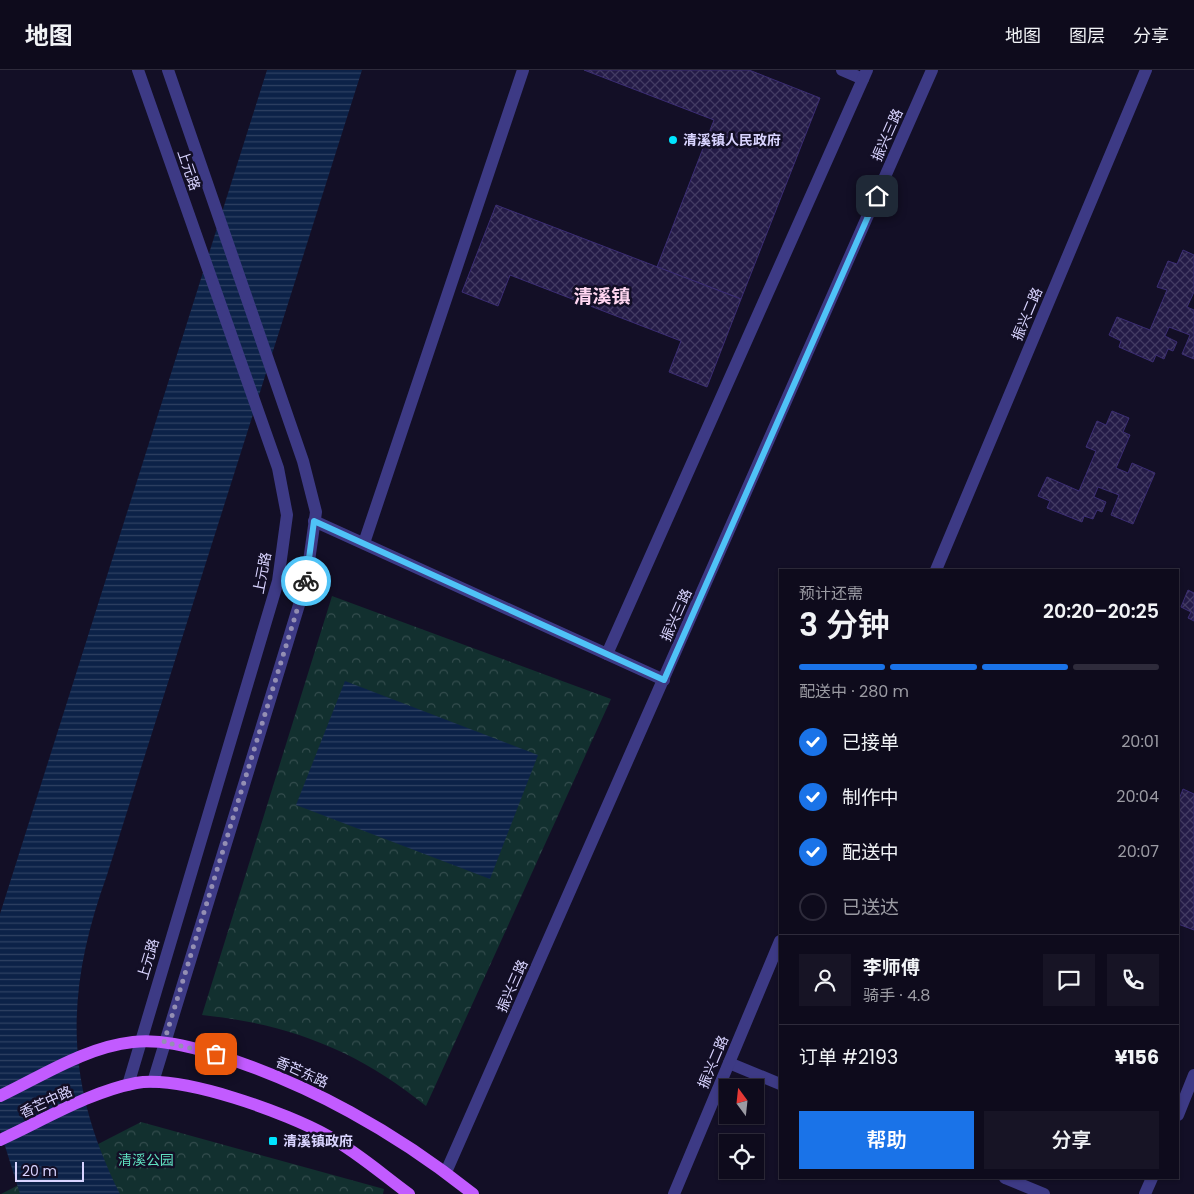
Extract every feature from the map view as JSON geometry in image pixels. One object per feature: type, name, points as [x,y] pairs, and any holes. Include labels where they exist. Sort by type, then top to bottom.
[{"type":"main road","name":"香芒东路","points":[[96,1050],[139,1041],[164,1042],[198,1049],[250,1065],[342,1107],[446,1172],[473,1194]]},
{"type":"main road","name":"香芒中路","points":[[0,1096],[96,1050]]},
{"type":"main road","points":[[128,1085],[152,1082],[171,1084],[241,1099],[329,1136],[409,1194]]},
{"type":"main road","name":"香芒中路","points":[[0,1140],[104,1091],[128,1085]]},
{"type":"street","name":"上元路","points":[[128,1085],[139,1041],[278,581],[287,515],[278,468],[138,70]]},
{"type":"street","name":"上元路","points":[[152,1082],[306,582],[316,512],[303,461],[168,70]]},
{"type":"street","points":[[364,544],[523,70]]},
{"type":"street","points":[[607,654],[865,74],[842,70]]},
{"type":"street","name":"振兴三路","points":[[446,1172],[932,70]]},
{"type":"street","name":"振兴二路","points":[[936,569],[1146,70]]},
{"type":"street","points":[[314,521],[664,680]]},
{"type":"street","name":"振兴二路","points":[[674,1194],[779,943]]},
{"type":"street","points":[[729,1062],[779,1084]]},
{"type":"street","points":[[1179,1112],[1194,1074]]},
{"type":"street","points":[[1007,1179],[1044,1194]]},
{"type":"street","points":[[1145,1194],[1152,1179]]},
{"type":"green space","points":[[332,596],[611,699],[426,1106],[374,1069],[321,1043],[264,1025],[202,1015]]},
{"type":"green space","name":"清溪公园","points":[[141,1122],[384,1189],[383,1194],[1,1194]]},
{"type":"water","points":[[267,70],[362,70],[93,917],[83,958],[78,997],[77,1036],[80,1074],[88,1113],[102,1153],[120,1194],[20,1194],[0,1130],[0,914]]},
{"type":"water","points":[[345,681],[538,755],[490,879],[296,805]]},
{"type":"building","points":[[584,70],[749,70],[820,98],[741,299],[657,267],[714,120]]},
{"type":"building","points":[[496,205],[741,299],[707,387],[669,372],[681,341],[510,275],[498,306],[462,292]]},
{"type":"building","points":[[1183,250],[1194,255],[1194,292],[1187,307],[1194,310],[1194,359],[1182,354],[1190,335],[1169,327],[1165,336],[1177,342],[1173,351],[1168,349],[1164,359],[1156,355],[1153,362],[1119,347],[1121,341],[1109,335],[1117,317],[1150,330],[1167,290],[1157,287],[1168,261],[1177,264]]},
{"type":"building","points":[[1112,411],[1129,418],[1123,432],[1130,435],[1116,468],[1128,473],[1132,463],[1155,473],[1133,524],[1111,515],[1119,495],[1098,487],[1094,497],[1106,502],[1102,512],[1097,510],[1093,519],[1084,516],[1082,522],[1047,508],[1050,501],[1038,496],[1047,477],[1079,491],[1096,451],[1086,447],[1097,421],[1106,425]]},
{"type":"building","points":[[1188,590],[1194,593],[1194,621],[1188,618],[1191,612],[1181,607]]},
{"type":"building","points":[[1183,789],[1194,794],[1194,930],[1179,924],[1179,799]]},
{"type":"way so far","points":[[216,1054],[164,1042],[306,581]]},
{"type":"place","name":"清溪镇人民政府","points":[[673,140]]},
{"type":"place","name":"清溪镇政府","points":[[273,1141]]},
{"type":"district","name":"清溪镇","points":[[602,296]]},
{"type":"route","points":[[306,581],[314,521],[664,680],[877,196]]}]
